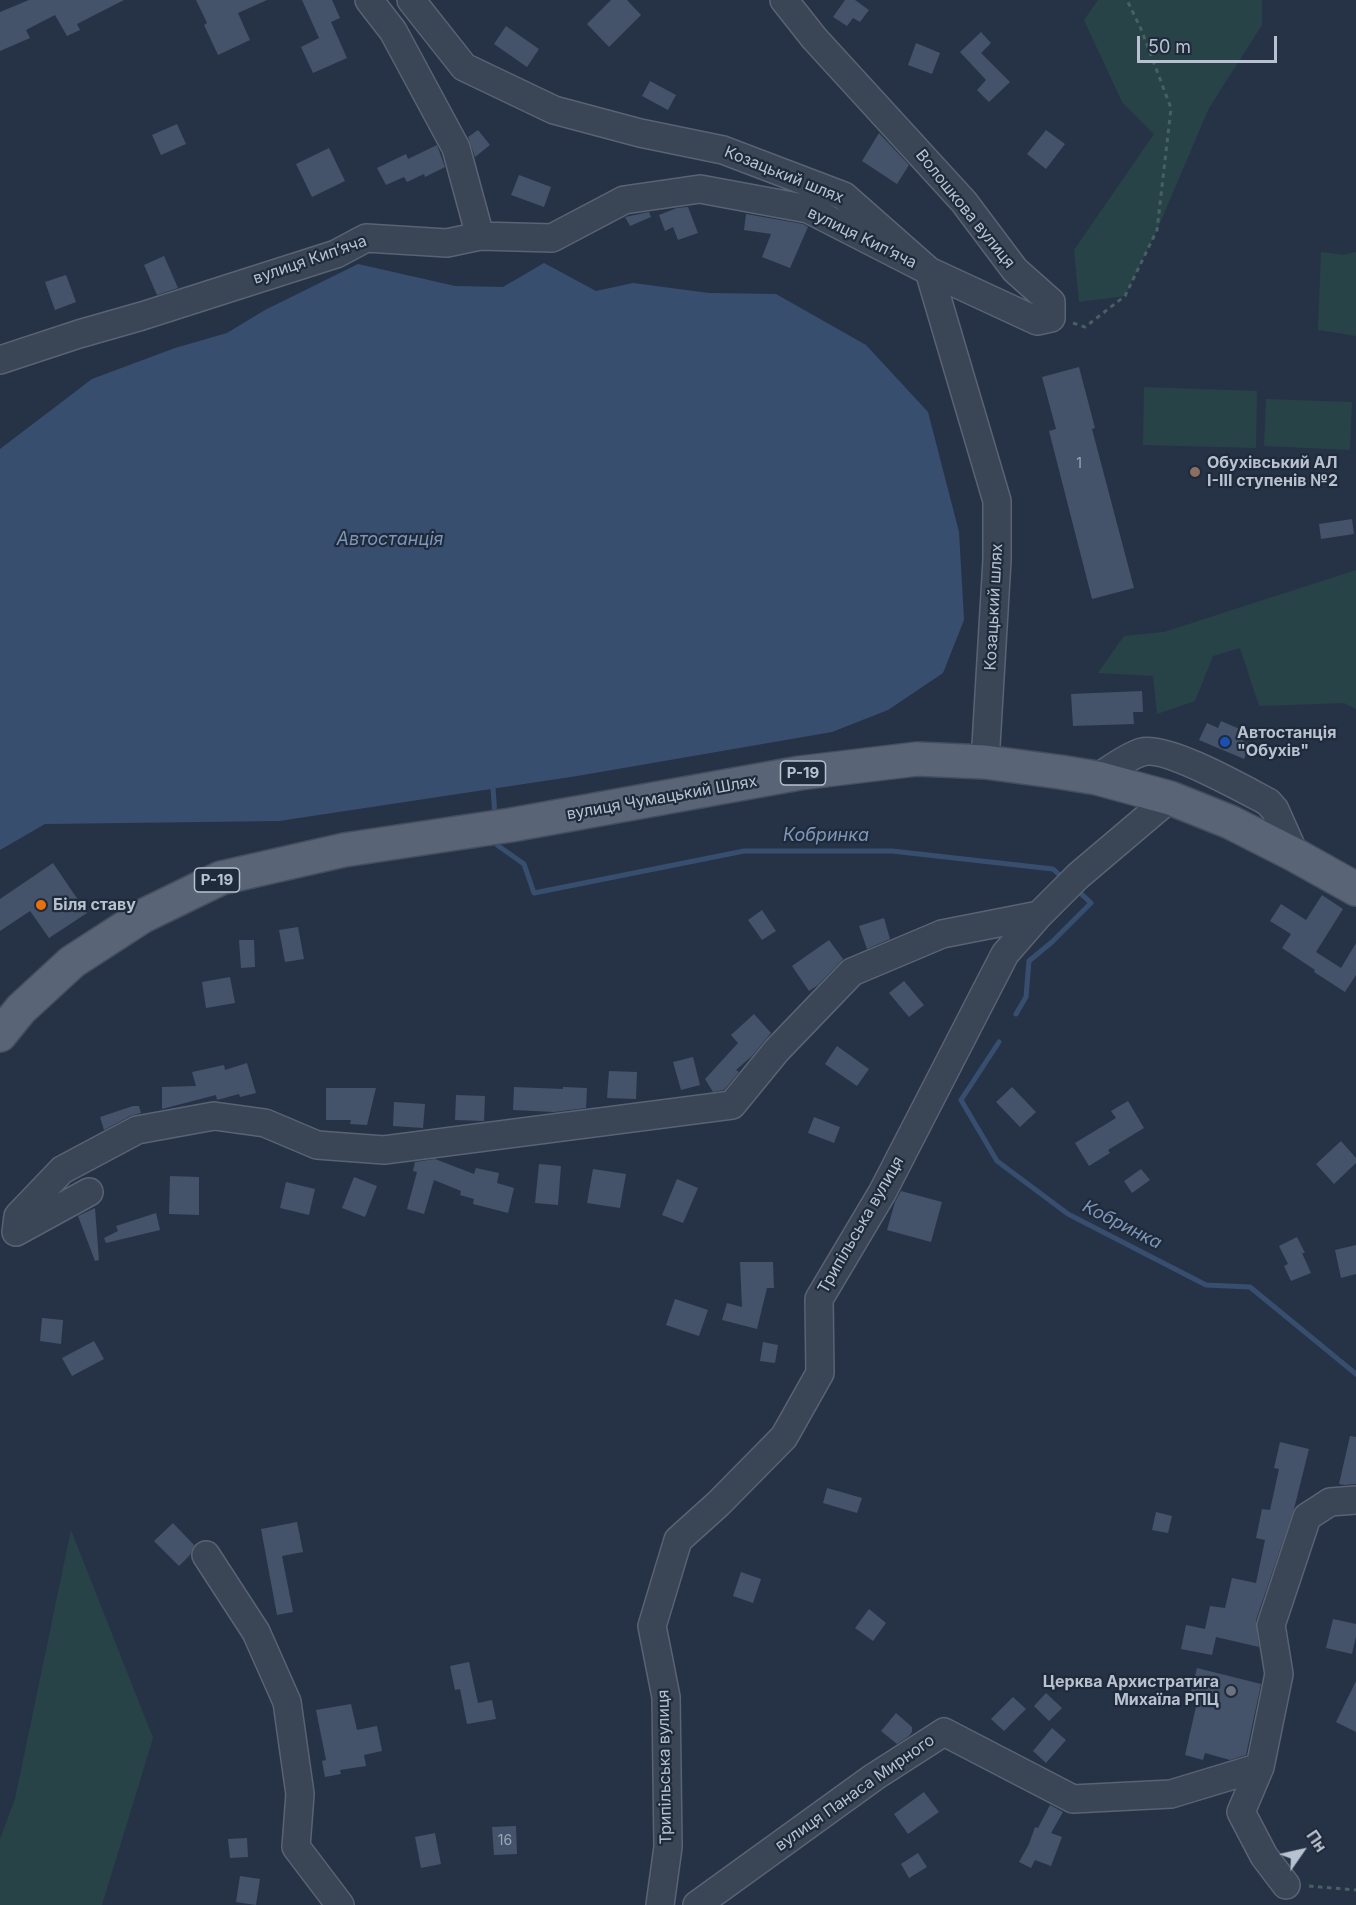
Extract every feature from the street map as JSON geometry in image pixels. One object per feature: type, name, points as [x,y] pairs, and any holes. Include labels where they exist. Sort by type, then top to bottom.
[{"type":"main road","name":"вулиця Чумацький Шлях","points":[[0,1035],[21,1009],[72,962],[143,916],[221,878],[344,850],[497,827],[800,773],[917,759],[985,762],[1097,778],[1170,798],[1230,822],[1356,889]]},
{"type":"street","points":[[369,0],[393,31],[456,148],[480,236]]},
{"type":"street","name":"Козацький шлях","points":[[411,0],[464,67],[554,110],[640,133],[723,150],[844,196],[929,271],[997,501],[998,560],[985,762]]},
{"type":"street","name":"Волошкова вулиця","points":[[784,0],[814,38],[964,202],[1014,270],[1051,302],[1052,318]]},
{"type":"street","name":"вулиця Кипʼяча","points":[[0,360],[336,254],[366,238],[447,243],[480,236],[552,238],[624,200],[700,189],[807,209],[929,271]]},
{"type":"street","points":[[929,271],[1037,321],[1052,318]]},
{"type":"street","points":[[1097,778],[1144,751],[1155,752],[1210,771],[1268,802],[1275,810],[1295,855]]},
{"type":"street","name":"Трипільська вулиця","points":[[660,1905],[668,1847],[666,1697],[652,1626],[678,1540],[718,1504],[784,1437],[820,1373],[819,1299],[882,1193],[1005,954],[1070,884],[1170,798]]},
{"type":"street","points":[[89,1192],[16,1232],[18,1216],[62,1170],[137,1130],[214,1116],[265,1123],[317,1145],[384,1150],[732,1105],[777,1050],[852,972],[942,934],[1040,915]]},
{"type":"street","points":[[1286,1885],[1264,1856],[1242,1812],[1260,1767],[1279,1674],[1271,1625],[1307,1516],[1330,1502],[1356,1500]]},
{"type":"street","points":[[206,1555],[256,1632],[287,1702],[300,1794],[296,1847],[340,1905]]},
{"type":"street","name":"вулиця Панаса Мирного","points":[[697,1905],[874,1777],[944,1732],[1073,1799],[1171,1794],[1260,1767]]},
{"type":"path","points":[[1052,318],[1085,327],[1125,296],[1156,230],[1171,108],[1141,29],[1127,0]]},
{"type":"path","points":[[1286,1885],[1356,1890]]},
{"type":"green space","points":[[1098,0],[1262,0],[1262,25],[1209,108],[1157,230],[1125,296],[1079,302],[1074,250],[1154,134],[1122,102],[1084,20]]},
{"type":"green space","points":[[1321,252],[1344,255],[1356,252],[1356,336],[1318,330]]},
{"type":"green space","points":[[1144,387],[1257,391],[1256,448],[1143,445]]},
{"type":"green space","points":[[1266,399],[1352,402],[1350,450],[1264,446]]},
{"type":"green space","points":[[1356,570],[1356,709],[1344,703],[1259,706],[1240,648],[1213,656],[1195,701],[1157,714],[1153,676],[1098,673],[1124,636],[1164,632]]},
{"type":"green space","points":[[71,1530],[153,1738],[102,1905],[0,1905],[0,1839],[15,1799]]},
{"type":"water","name":"Автостанція","points":[[544,263],[596,291],[633,283],[709,293],[776,294],[866,345],[928,412],[959,532],[964,620],[943,673],[888,710],[832,732],[577,776],[279,821],[45,824],[0,850],[0,449],[92,379],[175,348],[227,333],[265,310],[358,264],[455,286],[503,287]]},
{"type":"building","points":[[29,0],[124,0],[77,24],[80,30],[67,36],[55,15],[26,30],[30,38],[0,51],[0,12]]},
{"type":"building","points":[[196,0],[267,0],[238,13],[250,40],[218,55],[204,25],[207,23]]},
{"type":"building","points":[[302,0],[332,0],[340,18],[331,22],[347,58],[313,73],[301,47],[319,38]]},
{"type":"building","points":[[611,0],[627,0],[641,15],[609,47],[587,24]]},
{"type":"building","points":[[845,0],[855,0],[869,10],[860,22],[853,18],[847,26],[833,17]]},
{"type":"building","points":[[506,26],[539,49],[527,67],[494,44]]},
{"type":"building","points":[[981,32],[991,43],[981,53],[1010,82],[989,102],[977,90],[986,80],[960,52]]},
{"type":"building","points":[[916,43],[940,53],[932,74],[908,65]]},
{"type":"building","points":[[650,81],[676,95],[668,110],[642,96]]},
{"type":"building","points":[[177,124],[186,144],[161,155],[152,135]]},
{"type":"building","points":[[478,130],[490,145],[475,157],[468,137]]},
{"type":"building","points":[[1046,130],[1065,144],[1046,169],[1027,154]]},
{"type":"building","points":[[879,133],[909,165],[897,184],[862,161]]},
{"type":"building","points":[[437,145],[445,167],[425,177],[424,174],[407,182],[404,177],[386,185],[377,168],[406,154],[408,159]]},
{"type":"building","points":[[329,148],[345,181],[312,197],[296,164]]},
{"type":"building","points":[[519,175],[551,187],[544,207],[511,195]]},
{"type":"building","points":[[688,207],[698,233],[678,240],[673,227],[665,231],[659,215],[677,208]]},
{"type":"building","points":[[649,212],[651,217],[630,226],[625,217]]},
{"type":"building","points":[[746,214],[803,224],[808,227],[790,268],[762,257],[771,234],[744,230]]},
{"type":"building","points":[[164,256],[178,288],[157,295],[144,265]]},
{"type":"building","points":[[66,275],[76,302],[55,310],[45,282]]},
{"type":"building","points":[[1079,367],[1095,428],[1092,429],[1134,588],[1092,599],[1049,431],[1056,429],[1042,377]]},
{"type":"building","points":[[1352,519],[1354,534],[1321,539],[1319,524]]},
{"type":"building","points":[[1142,691],[1143,712],[1133,712],[1134,724],[1073,726],[1071,694]]},
{"type":"building","name":"Автостанція \"Обухів\"","points":[[1221,721],[1242,730],[1239,739],[1250,744],[1244,759],[1199,740],[1207,723],[1218,728]]},
{"type":"building","name":"Біля ставу","points":[[53,863],[87,913],[49,938],[30,911],[0,931],[0,899]]},
{"type":"building","points":[[1322,895],[1343,909],[1316,952],[1341,968],[1356,943],[1356,975],[1345,992],[1282,948],[1291,934],[1270,921],[1281,904],[1306,920]]},
{"type":"building","points":[[762,910],[776,931],[762,940],[748,920]]},
{"type":"building","points":[[884,918],[890,939],[867,949],[859,926]]},
{"type":"building","points":[[298,927],[304,959],[285,962],[279,930]]},
{"type":"building","points":[[239,940],[254,940],[255,967],[241,968]]},
{"type":"building","points":[[829,940],[843,959],[809,991],[792,966]]},
{"type":"building","points":[[230,977],[235,1003],[206,1008],[202,982]]},
{"type":"building","points":[[904,981],[924,1005],[909,1017],[889,993]]},
{"type":"building","points":[[754,1014],[771,1033],[752,1056],[736,1070],[739,1072],[724,1090],[713,1092],[705,1079],[738,1043],[731,1035]]},
{"type":"building","points":[[837,1046],[869,1069],[857,1086],[825,1064]]},
{"type":"building","points":[[693,1057],[700,1085],[681,1090],[673,1062]]},
{"type":"building","points":[[247,1063],[256,1093],[240,1097],[239,1094],[217,1100],[216,1095],[162,1109],[162,1087],[196,1086],[192,1072],[224,1065],[225,1070]]},
{"type":"building","points":[[609,1071],[637,1072],[636,1099],[607,1098]]},
{"type":"building","points":[[514,1087],[587,1088],[586,1108],[554,1112],[513,1110]]},
{"type":"building","points":[[1012,1087],[1036,1112],[1020,1127],[996,1102]]},
{"type":"building","points":[[326,1088],[376,1088],[367,1125],[350,1124],[351,1120],[326,1120]]},
{"type":"building","points":[[456,1095],[485,1096],[484,1121],[455,1120]]},
{"type":"building","points":[[1128,1101],[1144,1128],[1108,1150],[1110,1153],[1089,1166],[1075,1143],[1116,1118],[1111,1111]]},
{"type":"building","points":[[394,1102],[425,1104],[423,1128],[393,1126]]},
{"type":"building","points":[[139,1106],[141,1113],[130,1116],[104,1130],[100,1117]]},
{"type":"building","points":[[814,1117],[840,1127],[834,1143],[808,1133]]},
{"type":"building","points":[[1341,1141],[1356,1158],[1356,1163],[1334,1184],[1316,1164]]},
{"type":"building","points":[[435,1159],[474,1174],[476,1168],[499,1173],[497,1183],[514,1188],[508,1213],[473,1204],[474,1199],[460,1195],[461,1191],[434,1180],[424,1214],[407,1209],[417,1172],[413,1171],[415,1162]]},
{"type":"building","points":[[539,1164],[561,1166],[558,1205],[535,1203]]},
{"type":"building","points":[[593,1169],[626,1174],[620,1208],[587,1203]]},
{"type":"building","points":[[1141,1169],[1150,1180],[1132,1193],[1124,1181]]},
{"type":"building","points":[[170,1176],[199,1177],[199,1215],[169,1214]]},
{"type":"building","points":[[354,1177],[377,1186],[365,1217],[342,1208]]},
{"type":"building","points":[[677,1179],[698,1188],[683,1223],[662,1215]]},
{"type":"building","points":[[286,1182],[315,1189],[309,1215],[280,1208]]},
{"type":"building","points":[[901,1191],[942,1202],[931,1242],[887,1230],[895,1202]]},
{"type":"building","points":[[95,1208],[99,1260],[95,1261],[78,1216]]},
{"type":"building","points":[[156,1213],[160,1230],[106,1243],[104,1238],[118,1231],[116,1226]]},
{"type":"building","points":[[1297,1237],[1311,1273],[1291,1281],[1284,1266],[1288,1264],[1279,1246]]},
{"type":"building","points":[[1356,1245],[1356,1274],[1341,1278],[1335,1250]]},
{"type":"building","points":[[740,1262],[773,1262],[774,1288],[767,1288],[757,1329],[722,1320],[727,1303],[742,1307]]},
{"type":"building","points":[[675,1299],[708,1310],[699,1336],[666,1325]]},
{"type":"building","points":[[42,1318],[63,1320],[61,1344],[40,1341]]},
{"type":"building","points":[[94,1341],[104,1359],[72,1376],[62,1358]]},
{"type":"building","points":[[763,1342],[778,1345],[775,1363],[760,1361]]},
{"type":"building","points":[[1350,1436],[1356,1437],[1356,1484],[1344,1485],[1339,1484]]},
{"type":"building","points":[[1280,1442],[1309,1449],[1294,1509],[1256,1620],[1259,1647],[1216,1637],[1212,1655],[1181,1649],[1186,1625],[1205,1629],[1210,1606],[1225,1608],[1232,1578],[1256,1583],[1265,1540],[1256,1538],[1262,1509],[1270,1510],[1279,1469],[1274,1468]]},
{"type":"building","points":[[827,1488],[862,1498],[857,1513],[823,1503]]},
{"type":"building","points":[[1156,1512],[1172,1516],[1168,1533],[1152,1530]]},
{"type":"building","points":[[297,1522],[303,1552],[282,1556],[293,1612],[277,1615],[261,1529]]},
{"type":"building","points":[[173,1523],[194,1545],[190,1555],[179,1566],[154,1541]]},
{"type":"building","points":[[741,1572],[761,1579],[753,1603],[733,1596]]},
{"type":"building","points":[[869,1609],[886,1623],[873,1641],[855,1628]]},
{"type":"building","points":[[1333,1619],[1356,1624],[1352,1654],[1326,1648]]},
{"type":"building","points":[[469,1662],[478,1703],[492,1700],[496,1719],[467,1724],[460,1689],[455,1690],[450,1666]]},
{"type":"building","points":[[1197,1668],[1261,1684],[1246,1755],[1230,1760],[1205,1753],[1203,1760],[1185,1755],[1198,1698],[1190,1696]]},
{"type":"building","points":[[1356,1681],[1356,1732],[1336,1722]]},
{"type":"building","points":[[1046,1693],[1062,1708],[1049,1721],[1034,1706]]},
{"type":"building","points":[[1013,1697],[1026,1709],[1004,1731],[991,1719]]},
{"type":"building","points":[[351,1704],[357,1730],[377,1726],[382,1751],[364,1755],[366,1766],[340,1770],[341,1774],[325,1777],[322,1761],[326,1760],[316,1710]]},
{"type":"building","points":[[896,1713],[912,1727],[909,1736],[897,1744],[881,1731]]},
{"type":"building","points":[[1052,1728],[1066,1740],[1046,1763],[1033,1751]]},
{"type":"building","points":[[924,1792],[939,1812],[908,1834],[894,1814]]},
{"type":"building","points":[[1050,1805],[1063,1812],[1051,1833],[1062,1837],[1051,1866],[1035,1860],[1031,1868],[1019,1862],[1035,1827],[1038,1828]]},
{"type":"building","points":[[516,1826],[517,1854],[494,1855],[492,1827]]},
{"type":"building","points":[[435,1833],[441,1864],[421,1868],[415,1837]]},
{"type":"building","points":[[247,1838],[248,1857],[230,1858],[228,1839]]},
{"type":"building","points":[[918,1853],[927,1867],[909,1878],[901,1864]]},
{"type":"building","points":[[240,1876],[260,1879],[256,1905],[236,1902]]},
{"type":"waterway","name":"Кобринка","points":[[493,788],[495,816]]},
{"type":"waterway","name":"Кобринка","points":[[496,837],[497,845],[524,864],[534,893],[744,851],[892,851],[1053,869],[1064,879]]},
{"type":"waterway","name":"Кобринка","points":[[1016,1014],[1026,997],[1029,961],[1052,942],[1091,903],[1076,889]]},
{"type":"waterway","name":"Кобринка","points":[[999,1042],[961,1100],[997,1161],[1068,1214],[1206,1285],[1250,1287],[1356,1374]]},
{"type":"place","name":"Обухівський АЛ І-ІІІ ступенів №2","points":[[1195,472]]},
{"type":"place","name":"Автостанція \"Обухів\"","points":[[1225,742]]},
{"type":"place","name":"Біля ставу","points":[[41,905]]},
{"type":"place","name":"Церква Архистратига Михаїла РПЦ","points":[[1231,1691]]}]
